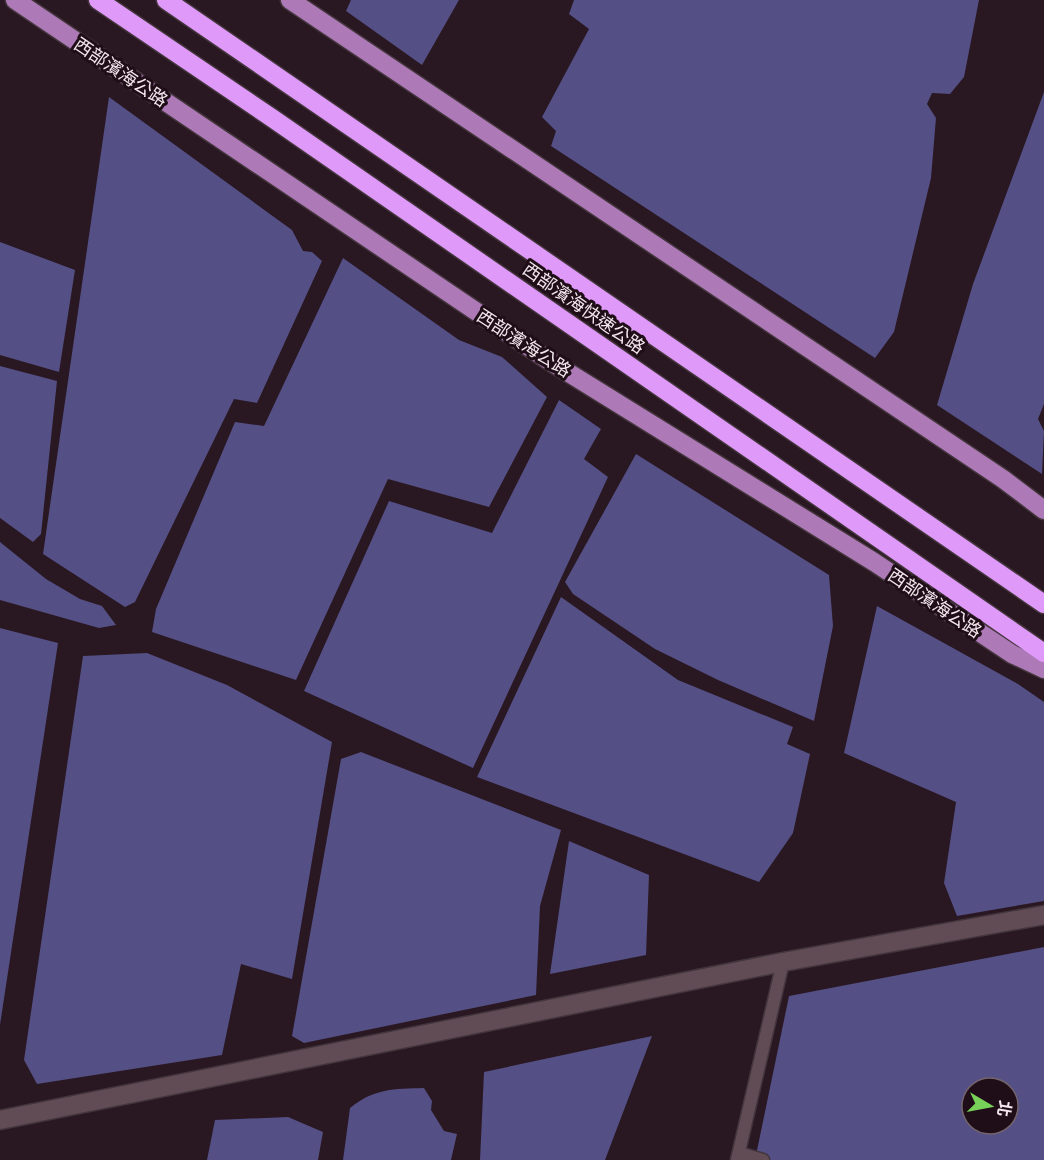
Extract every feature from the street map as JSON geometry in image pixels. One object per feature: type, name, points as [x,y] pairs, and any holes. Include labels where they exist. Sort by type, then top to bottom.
[{"type":"highway","name":"西部濱海快速公路","points":[[98,0],[1044,653]]},
{"type":"highway","name":"西部濱海快速公路","points":[[166,0],[1044,604]]},
{"type":"main road","name":"西部濱海公路","points":[[15,0],[548,360],[874,562],[1012,654],[1044,669]]},
{"type":"main road","points":[[290,0],[993,473],[1044,510]]},
{"type":"main road","points":[[1012,654],[1044,681]]},
{"type":"street","points":[[0,1120],[783,962],[1044,915]]},
{"type":"lane","points":[[763,1160],[738,1156],[783,962]]},
{"type":"shaded area","points":[[351,0],[459,0],[422,65],[346,11]]},
{"type":"shaded area","points":[[574,0],[979,0],[964,77],[950,94],[932,93],[927,104],[936,118],[931,178],[894,332],[875,358],[551,146],[556,131],[542,117],[589,29],[569,14]]},
{"type":"shaded area","points":[[1044,92],[1044,404],[1038,419],[1044,431],[1042,474],[937,405],[973,284]]},
{"type":"shaded area","points":[[109,97],[292,230],[303,251],[312,252],[322,261],[257,403],[234,399],[135,602],[125,607],[43,554]]},
{"type":"shaded area","points":[[0,242],[75,270],[59,372],[0,355]]},
{"type":"shaded area","points":[[343,258],[459,340],[502,357],[547,397],[489,507],[388,479],[296,680],[152,632],[156,609],[235,422],[264,426]]},
{"type":"shaded area","points":[[0,366],[57,381],[41,534],[33,542],[0,518]]},
{"type":"shaded area","points":[[559,400],[601,429],[584,459],[608,477],[473,768],[304,691],[389,501],[492,533]]},
{"type":"shaded area","points":[[636,454],[829,575],[833,626],[814,721],[718,680],[655,649],[573,594],[565,582]]},
{"type":"shaded area","points":[[0,542],[46,579],[80,599],[102,606],[116,625],[99,628],[0,600]]},
{"type":"shaded area","points":[[561,597],[678,680],[793,727],[787,744],[810,754],[793,833],[759,882],[477,777]]},
{"type":"shaded area","points":[[877,606],[1018,684],[1044,702],[1044,901],[957,916],[944,883],[956,802],[844,753]]},
{"type":"shaded area","points":[[0,628],[58,643],[0,1025]]},
{"type":"shaded area","points":[[147,653],[227,685],[332,742],[292,979],[241,964],[222,1055],[37,1084],[24,1060],[83,656]]},
{"type":"shaded area","points":[[361,752],[561,830],[540,906],[536,995],[304,1043],[292,1036],[341,759]]},
{"type":"shaded area","points":[[569,841],[649,875],[646,955],[550,974]]},
{"type":"shaded area","points":[[1044,947],[1044,1160],[755,1160],[789,996]]},
{"type":"shaded area","points":[[652,1036],[605,1160],[480,1160],[484,1072]]},
{"type":"shaded area","points":[[424,1088],[432,1101],[431,1110],[444,1131],[457,1134],[451,1160],[343,1160],[350,1108],[376,1093],[394,1089]]},
{"type":"shaded area","points":[[288,1117],[323,1132],[318,1160],[207,1160],[215,1120]]}]
